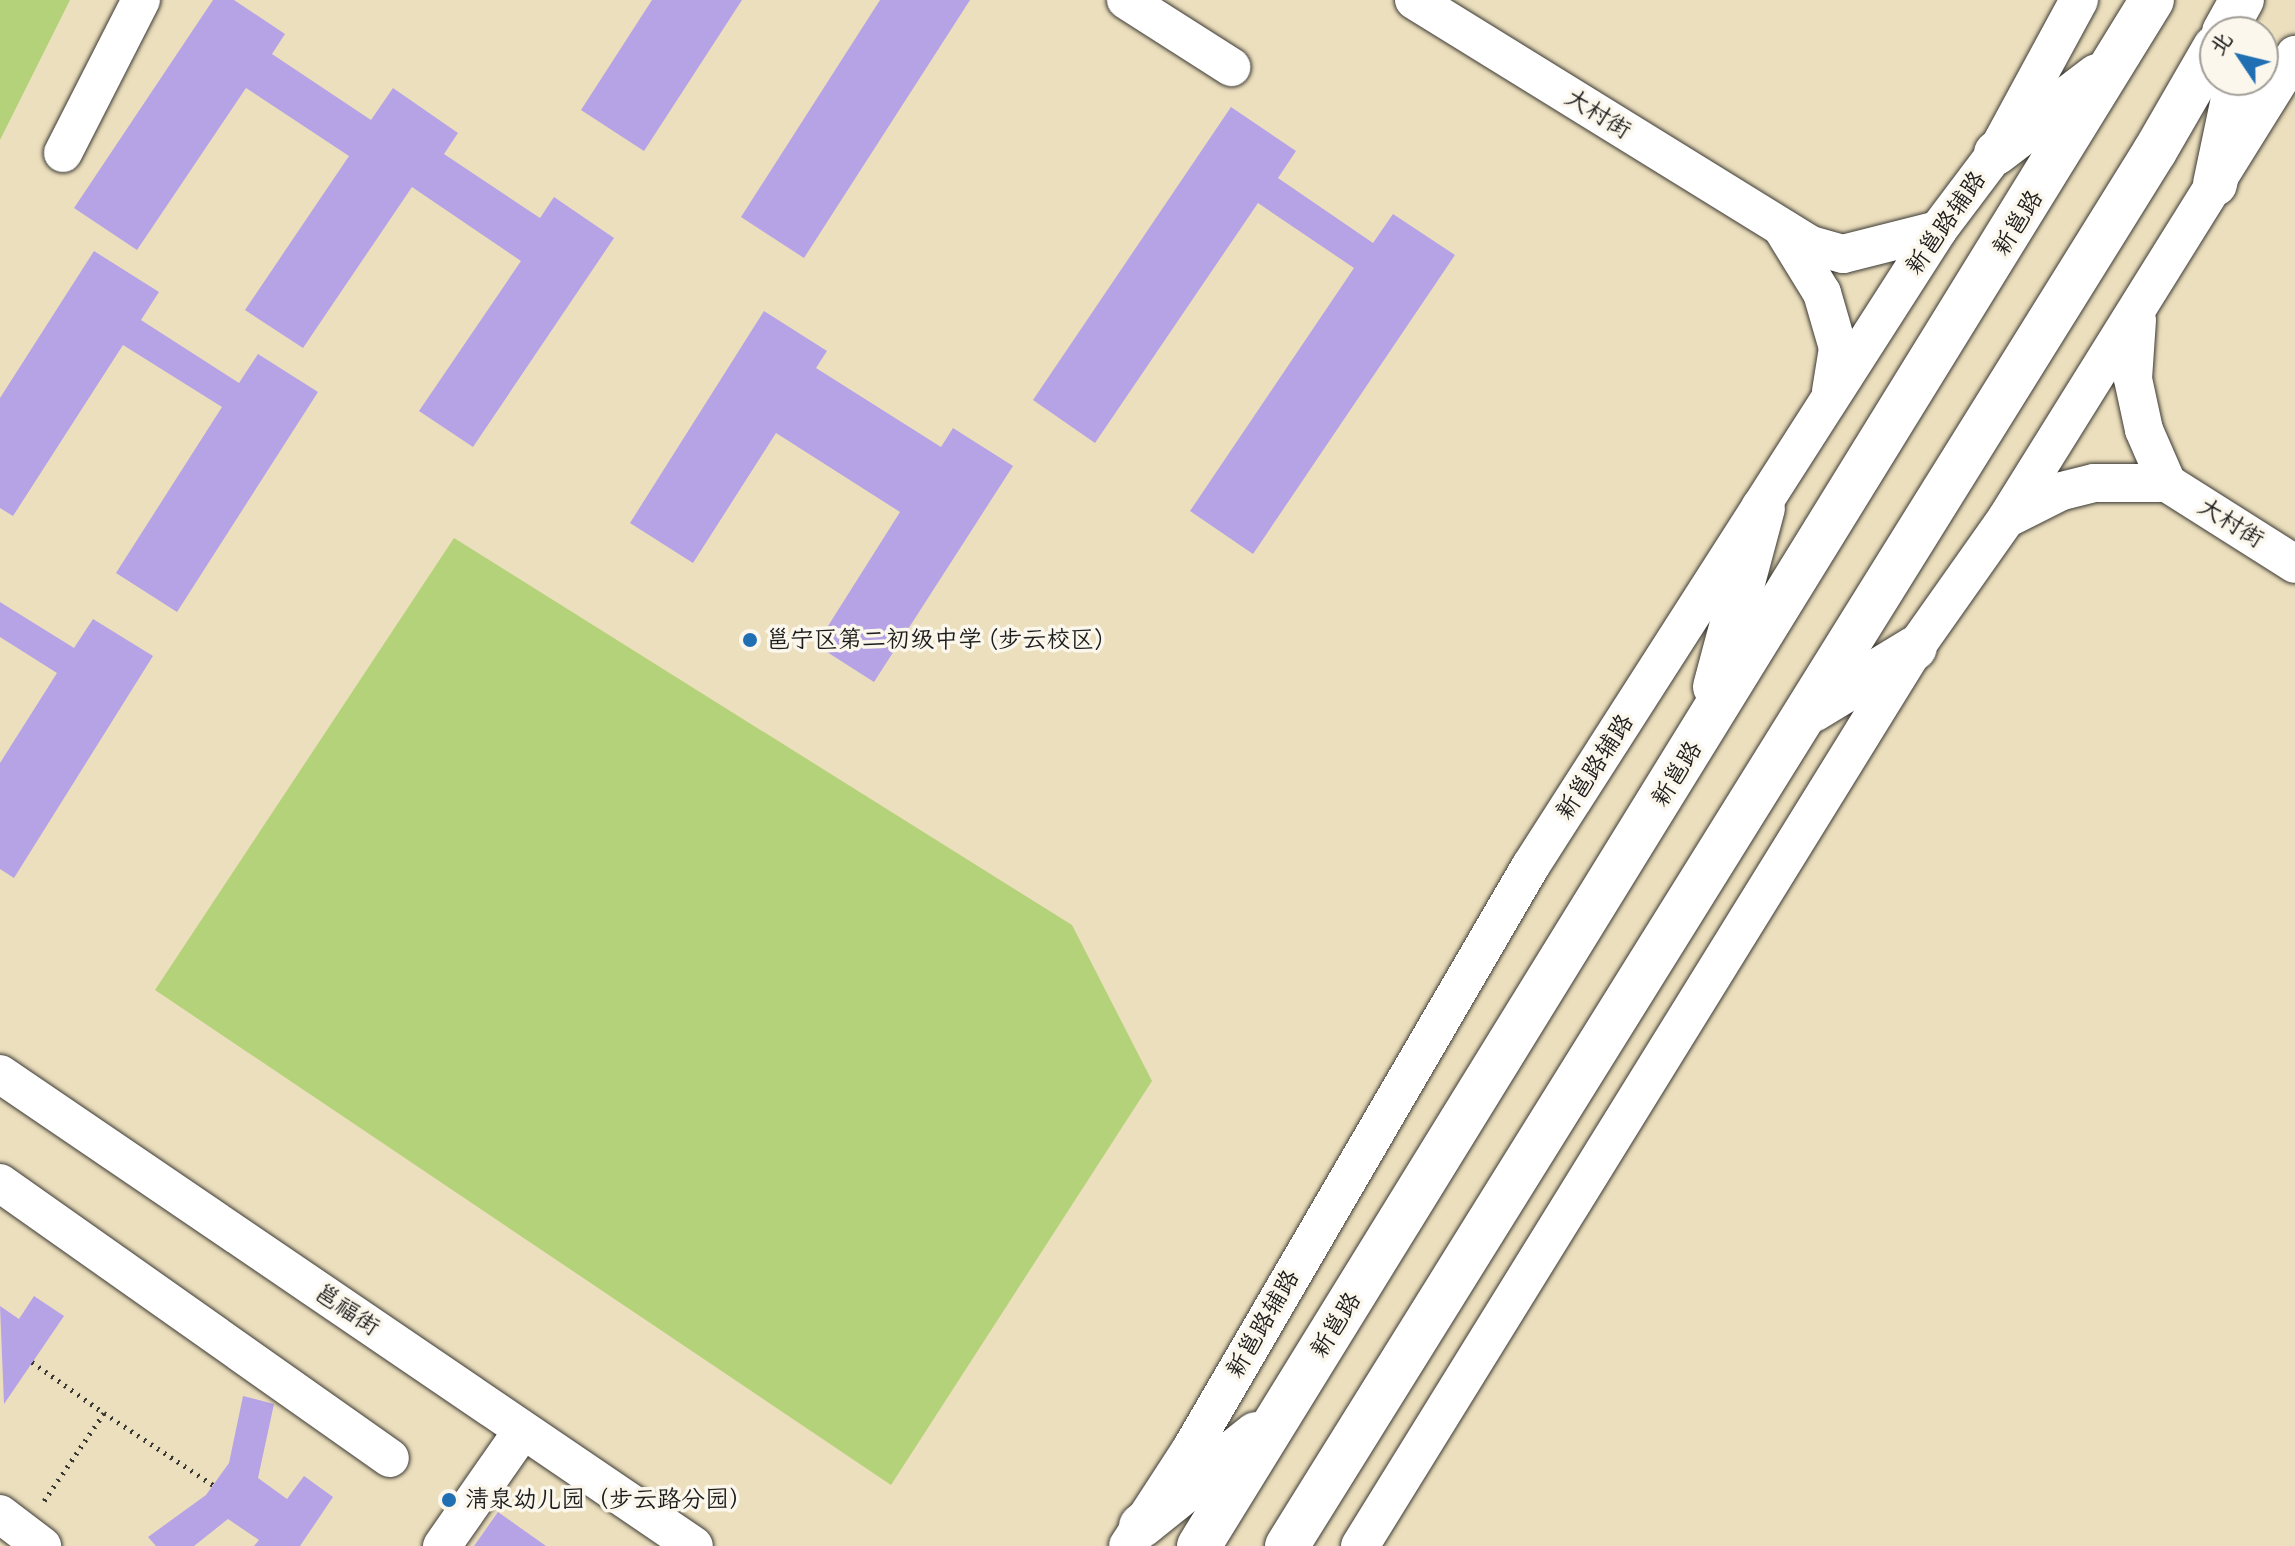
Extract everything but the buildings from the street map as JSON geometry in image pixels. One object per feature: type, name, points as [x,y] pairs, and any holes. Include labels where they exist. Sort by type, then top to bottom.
[{"type":"main road","name":"新邕路","points":[[1199,1546],[2118,60],[2152,0]]},
{"type":"main road","points":[[1996,153],[2118,60]]},
{"type":"main road","points":[[1287,1546],[1807,714],[2199,73]]},
{"type":"main road","points":[[2215,184],[2234,96]]},
{"type":"main road","points":[[1703,732],[1763,508]]},
{"type":"main road","points":[[1807,714],[1915,648]]},
{"type":"main road","points":[[1134,1536],[1283,1412]]},
{"type":"street","points":[[63,153],[141,0]]},
{"type":"street","name":"大村街","points":[[1414,0],[1811,245],[1843,254],[1938,230]]},
{"type":"street","name":"新邕路辅路","points":[[1134,1536],[1191,1449],[1530,867],[1763,508],[1938,230],[1996,153],[2079,0]]},
{"type":"street","points":[[1145,5],[1231,67]]},
{"type":"street","points":[[1360,1546],[1915,648],[2006,519],[2137,314],[2295,55]]},
{"type":"street","name":"大村街","points":[[1782,228],[1822,293],[1838,348],[1830,401]]},
{"type":"street","points":[[2006,519],[2062,491],[2094,483],[2167,483],[2144,430],[2133,379],[2137,314]]},
{"type":"street","name":"大村街","points":[[2167,483],[2295,564]]},
{"type":"street","name":"邕福街","points":[[0,1074],[694,1546]]},
{"type":"street","points":[[0,1183],[390,1458]]},
{"type":"street","points":[[442,1546],[523,1430]]},
{"type":"path","points":[[32,1362],[213,1485]]},
{"type":"path","points":[[20,1535],[104,1413]]},
{"type":"green space","points":[[0,0],[70,0],[0,140]]},
{"type":"green space","points":[[454,538],[1072,925],[1152,1081],[891,1485],[155,990]]},
{"type":"place","name":"邕宁区第二初级中学 (步云校区)","points":[[750,640]]},
{"type":"place","name":"清泉幼儿园（步云路分园）","points":[[449,1500]]}]
